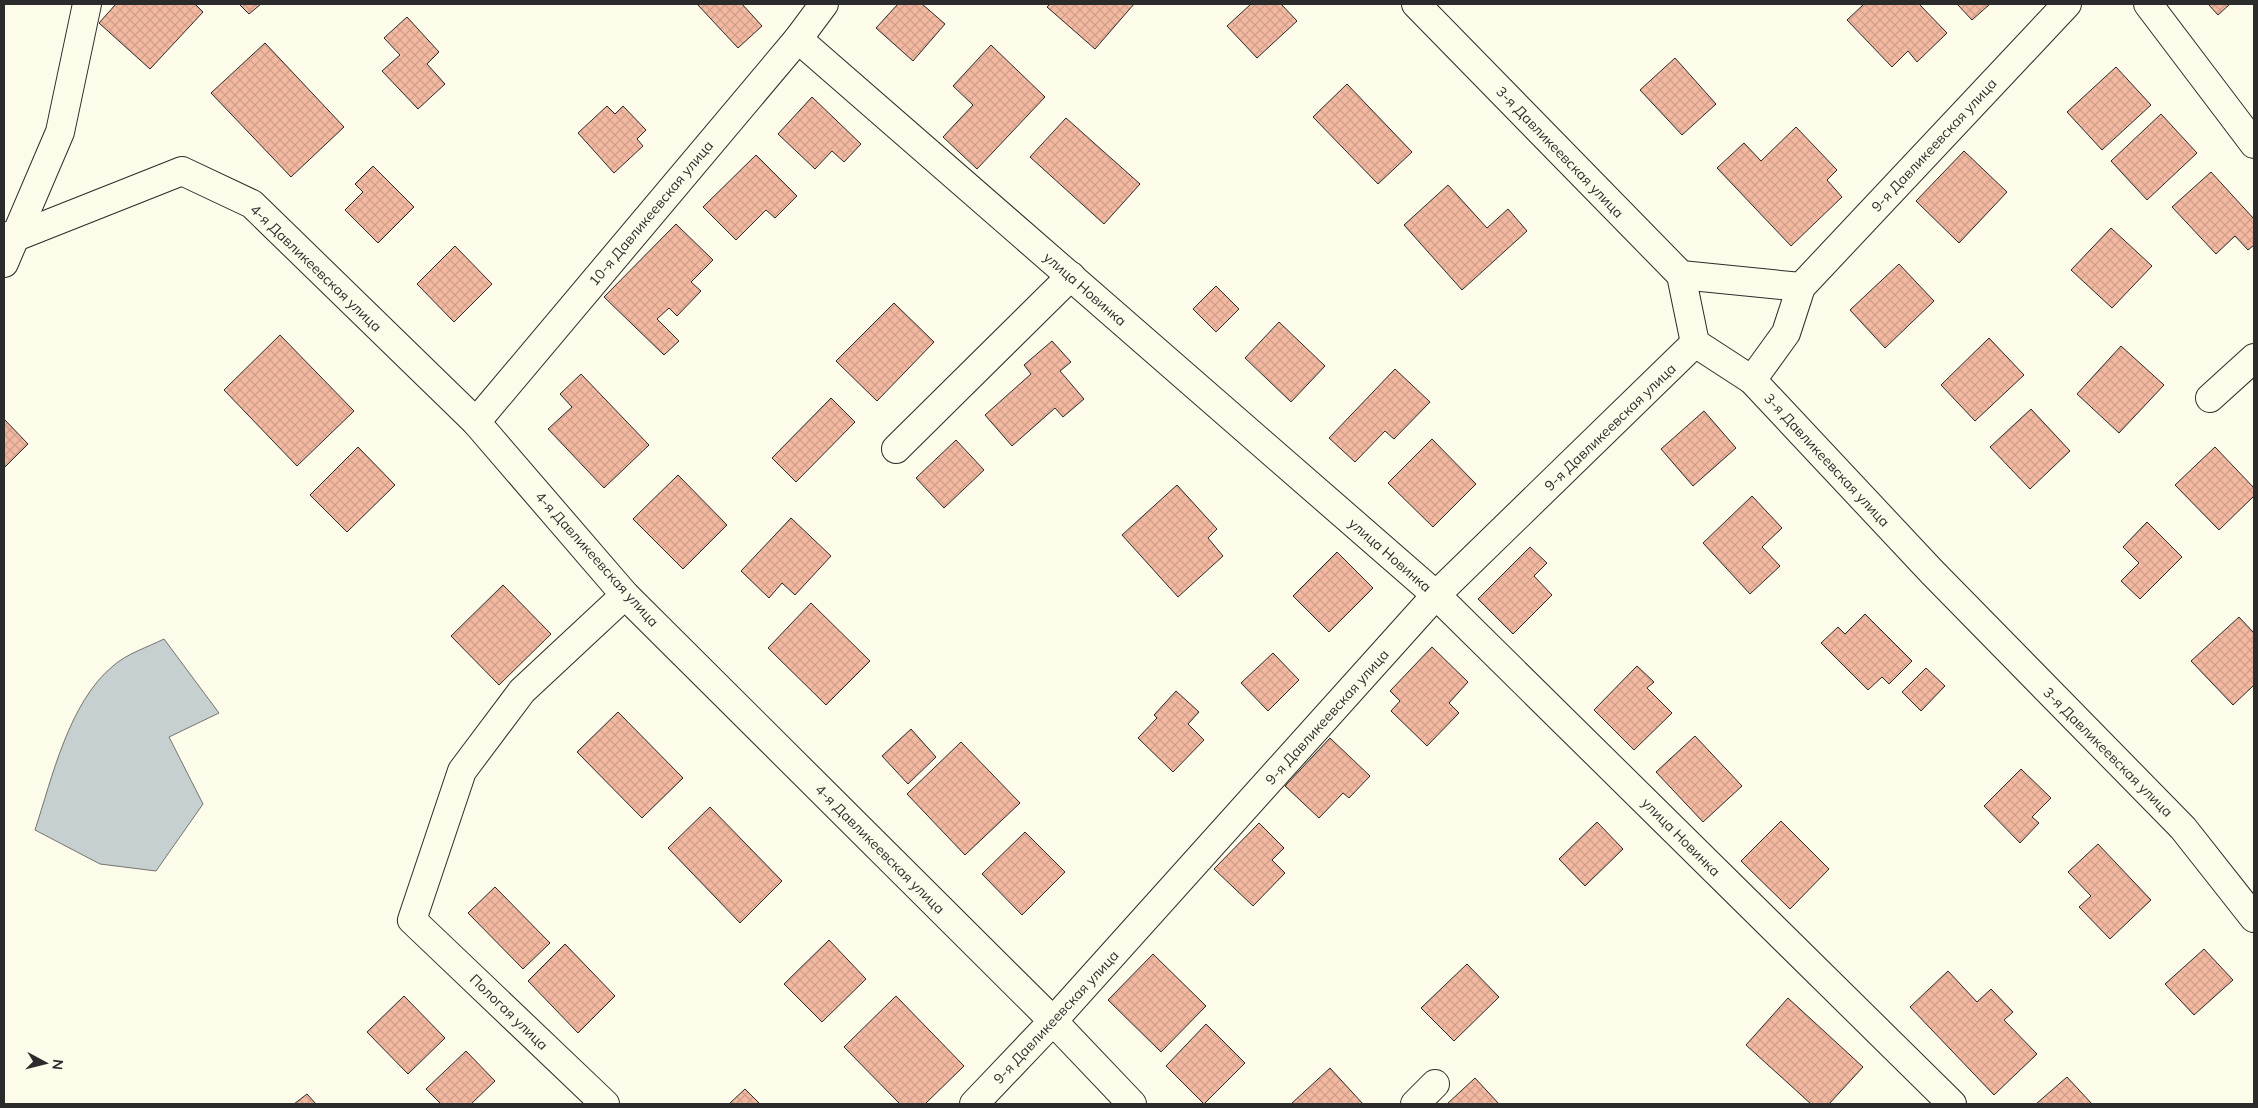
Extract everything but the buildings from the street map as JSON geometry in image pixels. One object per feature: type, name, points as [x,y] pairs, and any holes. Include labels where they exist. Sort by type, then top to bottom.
[{"type":"street","points":[[7,246],[60,132],[87,4]]},
{"type":"street","name":"10-я Давликеевская улица","points":[[476,422],[798,38],[824,4]]},
{"type":"street","name":"3-я Давликеевская улица","points":[[1416,4],[1681,275]]},
{"type":"street","name":"9-я Давликеевская улица","points":[[1752,380],[1786,333],[1801,287],[2067,4]]},
{"type":"street","points":[[2148,4],[2254,144]]},
{"type":"street","name":"улица Новинка","points":[[798,38],[1436,596],[1952,1104]]},
{"type":"street","name":"4-я Давликеевская улица","points":[[7,246],[182,171],[252,204],[476,422],[625,595],[1053,1021],[1132,1104]]},
{"type":"street","points":[[1695,344],[1681,275],[1801,287]]},
{"type":"street","points":[[896,449],[1071,276]]},
{"type":"street","name":"3-я Давликеевская улица","points":[[1695,344],[1752,380],[1932,572],[2184,828],[2254,918]]},
{"type":"street","name":"9-я Давликеевская улица","points":[[974,1104],[1053,1021],[1436,596],[1695,344]]},
{"type":"street","points":[[2210,398],[2254,358]]},
{"type":"street","name":"Пологая улица","points":[[605,1104],[412,920],[462,771],[522,690],[625,595]]},
{"type":"street","points":[[1415,1104],[1435,1084]]},
{"type":"shaded area","points":[[164,639],[219,713],[169,737],[203,804],[156,871],[100,864],[35,830],[64,742],[73,720],[85,699],[98,681],[118,662]]}]
